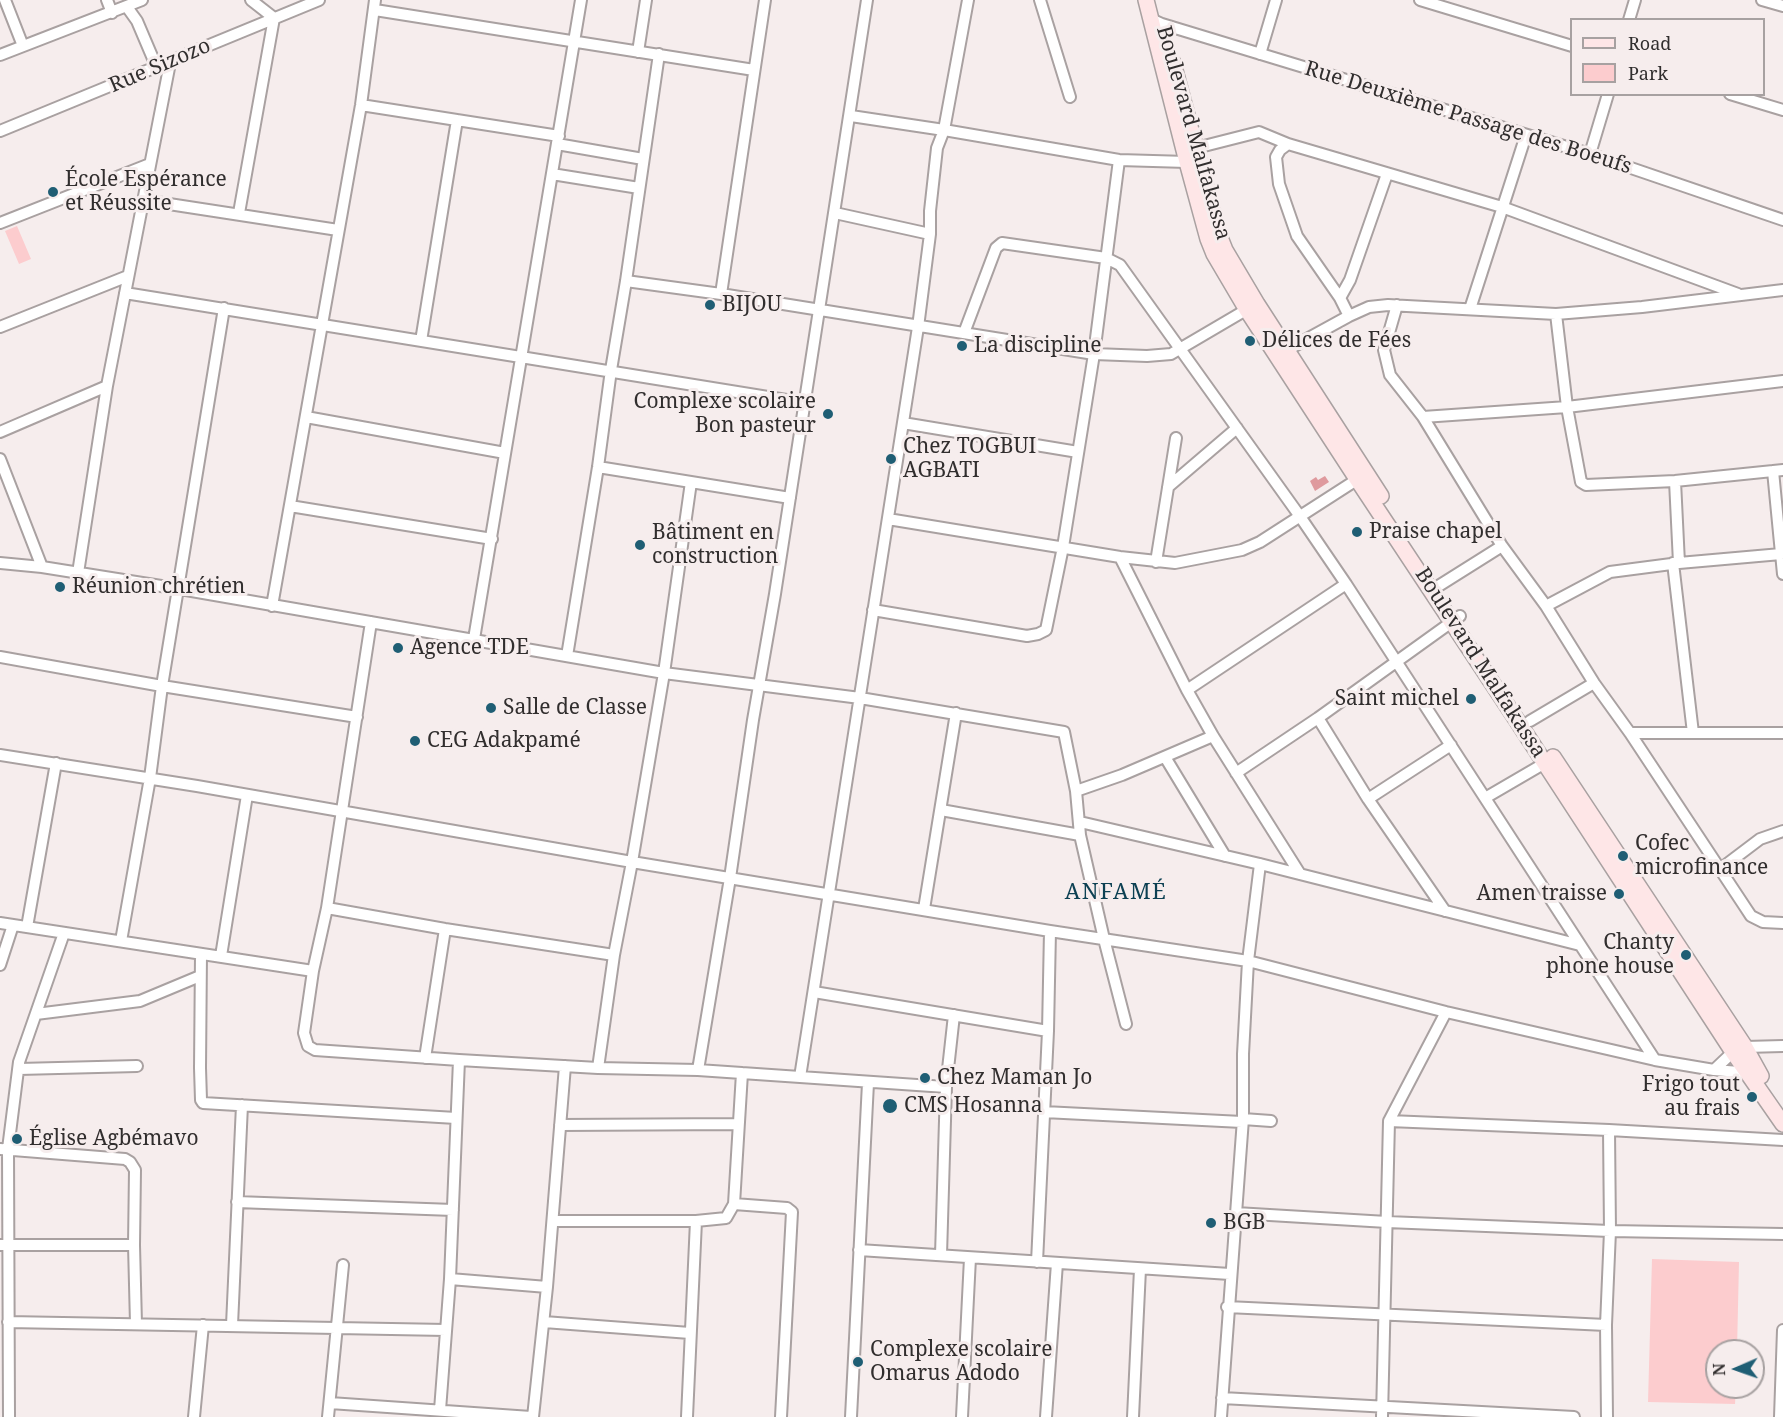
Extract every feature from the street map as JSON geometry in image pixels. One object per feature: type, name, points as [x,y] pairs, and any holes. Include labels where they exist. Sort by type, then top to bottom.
[{"type":"main road","points":[[1146,0],[1157,21]]},
{"type":"main road","name":"Boulevard Malfakassa","points":[[1156,0],[1157,21],[1187,162],[1211,247],[1456,620],[1545,763],[1755,1074],[1783,1124]]},
{"type":"main road","name":"Boulevard Malfakassa","points":[[1157,21],[1225,250],[1252,307],[1287,350],[1362,477],[1440,585],[1456,620],[1530,721],[1739,1050]]},
{"type":"main road","name":"Boulevard Malfakassa","points":[[1755,1074],[1783,1108]]},
{"type":"street","points":[[6,0],[23,46]]},
{"type":"street","points":[[107,0],[112,13]]},
{"type":"street","points":[[0,55],[142,0]]},
{"type":"street","points":[[239,213],[274,18],[251,0]]},
{"type":"street","name":"Rue Sizozo","points":[[0,132],[320,0]]},
{"type":"street","points":[[474,639],[581,0]]},
{"type":"street","points":[[638,52],[646,0]]},
{"type":"street","points":[[722,294],[765,0]]},
{"type":"street","points":[[698,1070],[818,310],[851,117],[867,0]]},
{"type":"street","points":[[800,1077],[918,327],[938,148],[944,130],[968,0]]},
{"type":"street","points":[[1040,0],[1070,97]]},
{"type":"street","points":[[1260,54],[1276,0]]},
{"type":"street","points":[[1420,0],[1570,45]]},
{"type":"street","points":[[1630,18],[1635,0]]},
{"type":"street","points":[[1762,0],[1783,6]]},
{"type":"street","points":[[272,606],[361,105],[375,5],[575,43],[754,70]]},
{"type":"street","points":[[127,7],[137,21],[157,68]]},
{"type":"street","name":"Rue Deuxième Passage des Boeufs","points":[[1157,21],[1590,154],[1783,220]]},
{"type":"street","points":[[567,656],[598,467],[659,54]]},
{"type":"street","points":[[78,573],[107,386],[170,63]]},
{"type":"street","points":[[1590,154],[1607,96]]},
{"type":"street","points":[[1736,96],[1783,111]]},
{"type":"street","points":[[361,105],[457,120],[643,159]]},
{"type":"street","points":[[851,117],[944,130],[1119,160],[1187,162]]},
{"type":"street","points":[[421,341],[457,120]]},
{"type":"street","points":[[1196,148],[1259,132],[1288,144],[1502,207],[1738,294]]},
{"type":"street","points":[[1470,309],[1526,135]]},
{"type":"street","points":[[1288,144],[1280,150],[1276,157],[1279,184],[1297,236],[1340,298],[1349,316]]},
{"type":"street","points":[[873,610],[1027,636],[1046,630],[1094,354],[1119,160]]},
{"type":"street","points":[[0,224],[150,164]]},
{"type":"street","points":[[552,174],[639,188]]},
{"type":"street","points":[[1340,298],[1350,280],[1387,174]]},
{"type":"street","points":[[143,200],[338,230]]},
{"type":"street","points":[[835,213],[930,234]]},
{"type":"street","points":[[963,333],[996,248],[1002,243],[1106,258],[1120,265],[1182,348],[1346,584],[1655,1060]]},
{"type":"street","points":[[0,327],[128,276]]},
{"type":"street","points":[[626,281],[722,294],[1094,354],[1171,354],[1252,307]]},
{"type":"street","points":[[1287,350],[1369,307],[1397,305],[1556,314],[1642,307],[1783,290]]},
{"type":"street","points":[[125,293],[805,403]]},
{"type":"street","points":[[1397,305],[1384,350],[1390,375],[1422,417],[1502,546],[1546,606],[1594,683],[1630,733],[1751,916],[1763,922],[1783,923]]},
{"type":"street","points":[[121,941],[150,778],[162,686],[180,589],[224,308]]},
{"type":"street","points":[[1556,314],[1567,407],[1581,482],[1586,485],[1675,481],[1778,470],[1783,574]]},
{"type":"street","points":[[1422,417],[1567,407],[1783,381]]},
{"type":"street","points":[[0,432],[107,386]]},
{"type":"street","points":[[306,417],[505,453]]},
{"type":"street","points":[[903,423],[1078,452]]},
{"type":"street","points":[[1168,487],[1237,428]]},
{"type":"street","points":[[1156,562],[1176,438]]},
{"type":"street","points":[[0,459],[42,567]]},
{"type":"street","points":[[598,467],[790,498]]},
{"type":"street","points":[[888,519],[1120,557],[1175,563],[1242,550],[1260,542],[1299,515],[1362,477]]},
{"type":"street","points":[[1675,481],[1676,563],[1693,733]]},
{"type":"street","points":[[598,1068],[614,955],[664,673],[691,482]]},
{"type":"street","points":[[290,506],[492,539]]},
{"type":"street","points":[[1440,585],[1502,546]]},
{"type":"street","points":[[1546,606],[1610,572],[1676,563],[1781,554]]},
{"type":"street","points":[[1120,557],[1187,690],[1213,736],[1300,874]]},
{"type":"street","points":[[0,563],[42,567],[180,589],[664,673],[860,698],[1064,732],[1076,791],[1080,835],[1126,1024]]},
{"type":"street","points":[[1187,690],[1346,584]]},
{"type":"street","points":[[1236,773],[1456,620]]},
{"type":"street","points":[[371,622],[327,908],[313,971],[304,1033],[308,1046],[315,1050],[425,1058],[598,1068],[698,1070],[946,1087]]},
{"type":"street","points":[[0,657],[357,717]]},
{"type":"street","points":[[1530,721],[1594,683]]},
{"type":"street","points":[[924,909],[956,713]]},
{"type":"street","points":[[1318,718],[1368,799],[1445,911]]},
{"type":"street","points":[[1630,733],[1783,733]]},
{"type":"street","points":[[1076,791],[1213,736]]},
{"type":"street","points":[[1368,799],[1450,745]]},
{"type":"street","points":[[0,755],[342,810],[632,862],[1050,931],[1248,961],[1446,1012],[1655,1060],[1755,1074]]},
{"type":"street","points":[[1165,757],[1225,856]]},
{"type":"street","points":[[1485,798],[1545,763]]},
{"type":"street","points":[[27,927],[56,764]]},
{"type":"street","points":[[221,956],[247,795]]},
{"type":"street","points":[[941,810],[1080,835]]},
{"type":"street","points":[[1080,822],[1260,864],[1580,945]]},
{"type":"street","points":[[1719,870],[1760,839],[1783,831]]},
{"type":"street","points":[[1221,1417],[1227,1307],[1243,1121],[1243,1054],[1248,961],[1260,864]]},
{"type":"street","points":[[327,908],[614,955]]},
{"type":"street","points":[[0,923],[313,971]]},
{"type":"street","points":[[0,965],[13,925]]},
{"type":"street","points":[[425,1058],[445,929]]},
{"type":"street","points":[[1037,1262],[1048,1031],[1050,931]]},
{"type":"street","points":[[9,1417],[4,1149],[19,1062],[64,933]]},
{"type":"street","points":[[201,954],[201,1102],[456,1118]]},
{"type":"street","points":[[36,1014],[140,1001],[200,976]]},
{"type":"street","points":[[814,992],[1048,1031]]},
{"type":"street","points":[[1383,1412],[1389,1121],[1446,1012]]},
{"type":"street","points":[[941,1255],[946,1087],[954,1015]]},
{"type":"street","points":[[1714,1070],[1739,1050],[1783,1046]]},
{"type":"street","points":[[440,1410],[450,1278],[459,1060]]},
{"type":"street","points":[[19,1069],[137,1066]]},
{"type":"street","points":[[330,1403],[532,1417],[544,1322],[565,1066]]},
{"type":"street","points":[[553,1221],[696,1221],[726,1218],[734,1204],[742,1074]]},
{"type":"street","points":[[850,1417],[868,1083]]},
{"type":"street","points":[[232,1325],[242,1105]]},
{"type":"street","points":[[1044,1112],[1271,1121]]},
{"type":"street","points":[[1389,1121],[1783,1140]]},
{"type":"street","points":[[560,1125],[738,1124]]},
{"type":"street","points":[[1607,1417],[1609,1130]]},
{"type":"street","points":[[4,1149],[130,1162],[135,1170],[136,1324]]},
{"type":"street","points":[[237,1202],[453,1210]]},
{"type":"street","points":[[734,1204],[787,1208],[792,1212],[781,1417]]},
{"type":"street","points":[[1236,1213],[1610,1231],[1783,1234]]},
{"type":"street","points":[[687,1417],[696,1221]]},
{"type":"street","points":[[4,1245],[134,1245]]},
{"type":"street","points":[[859,1251],[1230,1274]]},
{"type":"street","points":[[962,1417],[970,1258]]},
{"type":"street","points":[[1046,1417],[1057,1263]]},
{"type":"street","points":[[328,1417],[343,1265]]},
{"type":"street","points":[[1133,1417],[1140,1269]]},
{"type":"street","points":[[450,1278],[547,1287]]},
{"type":"street","points":[[1227,1307],[1606,1325]]},
{"type":"street","points":[[8,1322],[446,1330]]},
{"type":"street","points":[[544,1322],[690,1333]]},
{"type":"street","points":[[194,1417],[203,1325]]},
{"type":"street","points":[[1780,1417],[1783,1331]]},
{"type":"street","points":[[1222,1398],[1383,1412],[1574,1417]]},
{"type":"green space","points":[[17,226],[31,259],[19,264],[5,231]]},
{"type":"green space","points":[[1652,1259],[1739,1262],[1737,1339],[1705,1339],[1705,1399],[1735,1399],[1735,1404],[1648,1402]]},
{"type":"shaded area","points":[[1325,476],[1329,482],[1315,491],[1310,481],[1316,477],[1318,480]]},
{"type":"place","name":"École Espérance et Réussite","points":[[53,192]]},
{"type":"place","name":"BIJOU","points":[[710,305]]},
{"type":"place","name":"Délices de Fées","points":[[1250,341]]},
{"type":"place","name":"La discipline","points":[[962,346]]},
{"type":"place","name":"Complexe scolaire Bon pasteur","points":[[828,414]]},
{"type":"place","name":"Chez TOGBUI AGBATI","points":[[891,459]]},
{"type":"place","name":"Praise chapel","points":[[1357,532]]},
{"type":"place","name":"Bâtiment en construction","points":[[640,545]]},
{"type":"place","name":"Réunion chrétien","points":[[60,587]]},
{"type":"place","name":"Agence TDE","points":[[398,648]]},
{"type":"place","name":"Saint michel","points":[[1471,699]]},
{"type":"place","name":"Salle de Classe","points":[[491,708]]},
{"type":"place","name":"CEG Adakpamé","points":[[415,741]]},
{"type":"place","name":"Cofec microfinance","points":[[1623,856]]},
{"type":"place","name":"Amen traisse","points":[[1619,894]]},
{"type":"place","name":"Chanty phone house","points":[[1686,955]]},
{"type":"place","name":"Chez Maman Jo","points":[[925,1078]]},
{"type":"place","name":"Frigo tout au frais","points":[[1752,1097]]},
{"type":"place","name":"CMS Hosanna","points":[[890,1106]]},
{"type":"place","name":"Église Agbémavo","points":[[17,1139]]},
{"type":"place","name":"BGB","points":[[1211,1223]]},
{"type":"place","name":"Complexe scolaire Omarus Adodo","points":[[858,1362]]},
{"type":"district","name":"ANFAMÉ","points":[[1116,893]]}]
